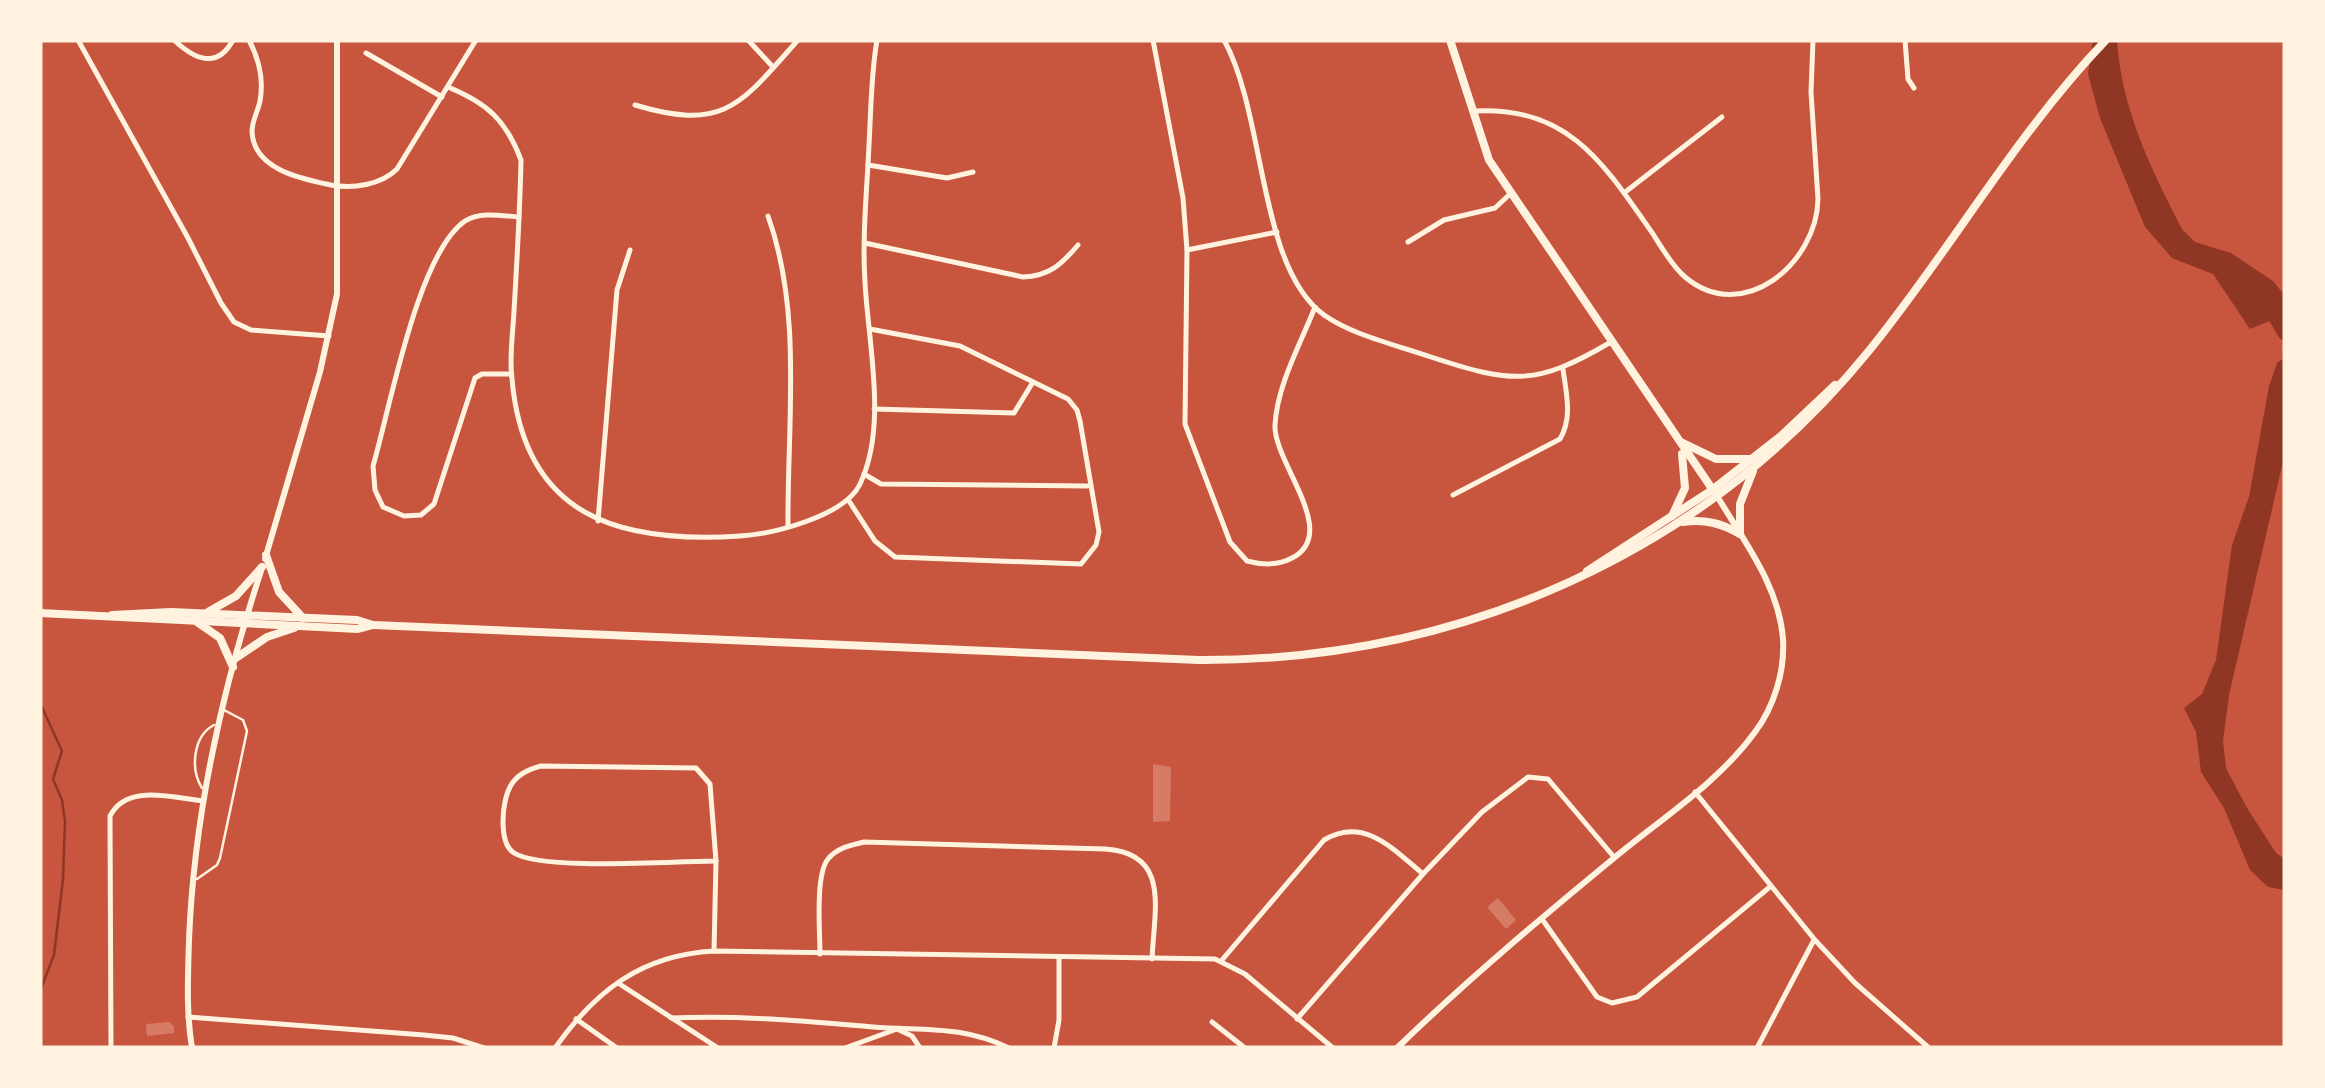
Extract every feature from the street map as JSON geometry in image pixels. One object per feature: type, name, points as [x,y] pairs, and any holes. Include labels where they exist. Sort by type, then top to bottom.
[{"type":"main road","points":[[1450,40],[1484,150],[1714,493]]},
{"type":"main road","points":[[112,615],[204,614],[358,629],[373,625],[1171,660],[1266,659],[1341,652],[1465,623],[1604,568],[1677,525],[1754,463],[1846,377],[1884,332],[2010,156],[2077,70],[2106,40]]},
{"type":"main road","points":[[1676,440],[1716,459],[1754,463]]},
{"type":"main road","points":[[1664,524],[1680,504],[1685,488],[1684,463],[1676,440]]},
{"type":"main road","points":[[1677,525],[1708,520],[1740,534],[1740,504],[1754,463]]},
{"type":"main road","points":[[1584,574],[1600,560],[1714,493]]},
{"type":"main road","points":[[266,555],[279,592],[304,622]]},
{"type":"main road","points":[[204,614],[236,596],[262,568]]},
{"type":"main road","points":[[40,613],[246,619]]},
{"type":"main road","points":[[195,620],[220,638],[234,663],[267,637],[304,622]]},
{"type":"street","points":[[78,40],[234,322],[251,330],[328,336]]},
{"type":"street","points":[[174,40],[201,60],[214,59],[233,40]]},
{"type":"street","points":[[249,40],[259,59],[261,98],[252,130],[255,143],[265,159],[292,176],[339,186],[363,185],[390,177],[407,158],[476,40]]},
{"type":"street","points":[[192,1048],[188,1017],[192,883],[204,797],[234,663],[338,294],[337,40]]},
{"type":"street","points":[[748,40],[773,68]]},
{"type":"street","points":[[634,105],[688,116],[719,113],[742,100],[798,40]]},
{"type":"street","points":[[448,87],[481,101],[512,138],[521,160],[511,374],[524,430],[542,473],[577,510],[620,529],[713,538],[752,535],[788,526],[849,501],[864,474],[874,409],[865,242],[877,40]]},
{"type":"street","points":[[1153,40],[1180,180],[1187,250],[1185,424],[1230,542],[1237,553],[1256,563],[1289,560],[1303,550],[1310,535],[1307,510],[1278,446],[1275,421],[1289,372],[1315,307]]},
{"type":"street","points":[[1224,40],[1243,84],[1276,232],[1290,276],[1315,307],[1332,320],[1380,339],[1483,373],[1532,378],[1562,369],[1611,342]]},
{"type":"street","points":[[1472,111],[1517,112],[1568,133],[1594,153],[1682,276],[1697,286],[1738,294],[1756,290],[1780,276],[1807,244],[1818,209],[1810,76],[1813,40]]},
{"type":"street","points":[[1905,40],[1908,79],[1914,88]]},
{"type":"street","points":[[366,53],[442,97]]},
{"type":"street","points":[[1624,193],[1722,117]]},
{"type":"street","points":[[868,165],[947,178],[973,172]]},
{"type":"street","points":[[1408,242],[1444,220],[1495,208],[1510,194]]},
{"type":"street","points":[[511,374],[482,374],[474,378],[434,504],[421,515],[404,516],[383,507],[375,490],[374,466],[431,265],[464,222],[488,216],[519,217]]},
{"type":"street","points":[[768,216],[782,253],[787,310],[788,526]]},
{"type":"street","points":[[1187,250],[1276,232]]},
{"type":"street","points":[[865,242],[1022,278],[1053,271],[1078,245]]},
{"type":"street","points":[[598,521],[617,290],[630,250]]},
{"type":"street","points":[[849,501],[875,541],[895,557],[1081,564],[1096,544],[1099,532],[1077,410],[1068,399],[960,346],[869,329]]},
{"type":"street","points":[[1453,495],[1560,440],[1568,408],[1562,369]]},
{"type":"street","points":[[874,409],[1014,413],[1033,382]]},
{"type":"street","points":[[864,474],[880,484],[1090,486]]},
{"type":"street","points":[[1397,1048],[1614,857],[1724,768],[1757,730],[1770,706],[1782,664],[1784,640],[1779,612],[1770,584],[1714,493]]},
{"type":"street","points":[[714,951],[716,861],[710,784],[696,768],[542,766],[531,768],[511,784],[505,800],[507,848],[531,860],[716,861]]},
{"type":"street","points":[[1298,1019],[1423,874],[1482,812],[1520,782],[1539,776],[1548,778],[1614,857]]},
{"type":"street","points":[[1696,792],[1815,940],[1855,983],[1929,1048]]},
{"type":"street","points":[[111,1048],[110,816],[121,802],[137,796],[204,797]]},
{"type":"street","points":[[1222,960],[1324,840],[1341,830],[1360,830],[1377,838],[1423,874]]},
{"type":"street","points":[[820,954],[822,871],[828,859],[841,849],[864,842],[1122,850],[1146,863],[1153,877],[1152,959]]},
{"type":"street","points":[[1542,919],[1598,996],[1612,1003],[1623,1002],[1650,987],[1771,886]]},
{"type":"street","points":[[1757,1048],[1815,940]]},
{"type":"street","points":[[555,1048],[576,1018],[634,970],[684,952],[714,951],[1222,960],[1245,974],[1333,1048]]},
{"type":"street","points":[[1054,1048],[1059,1020],[1059,958]]},
{"type":"street","points":[[618,983],[718,1048]]},
{"type":"street","points":[[670,1018],[750,1016],[958,1030],[1009,1048]]},
{"type":"street","points":[[188,1017],[439,1037],[484,1048]]},
{"type":"street","points":[[576,1018],[617,1048]]},
{"type":"street","points":[[1212,1022],[1245,1048]]},
{"type":"street","points":[[845,1048],[897,1028],[912,1036],[920,1048]]},
{"type":"lane","points":[[192,883],[210,872],[220,858],[237,784],[246,726],[243,720],[224,710]]},
{"type":"lane","points":[[204,797],[195,775],[199,742],[205,730],[220,722]]},
{"type":"shaded area","points":[[2093,40],[2117,40],[2131,114],[2182,229],[2195,242],[2231,253],[2273,281],[2285,296],[2285,315],[2250,329],[2213,274],[2172,258],[2145,227],[2100,118],[2088,74]]},
{"type":"shaded area","points":[[2285,357],[2285,453],[2229,695],[2223,741],[2226,768],[2247,808],[2276,853],[2285,859],[2285,890],[2268,887],[2250,870],[2224,808],[2201,772],[2196,732],[2184,708],[2202,694],[2216,660],[2232,545],[2249,497],[2269,386],[2277,363]]},
{"type":"building","points":[[1153,764],[1171,767],[1170,821],[1153,822]]},
{"type":"building","points":[[1498,898],[1516,920],[1506,929],[1487,907]]},
{"type":"building","points":[[169,1022],[174,1033],[147,1036],[146,1024]]},
{"type":"waterway","points":[[2267,302],[2285,333]]},
{"type":"waterway","points":[[40,703],[62,751],[53,779],[65,821],[54,955],[40,991]]}]
